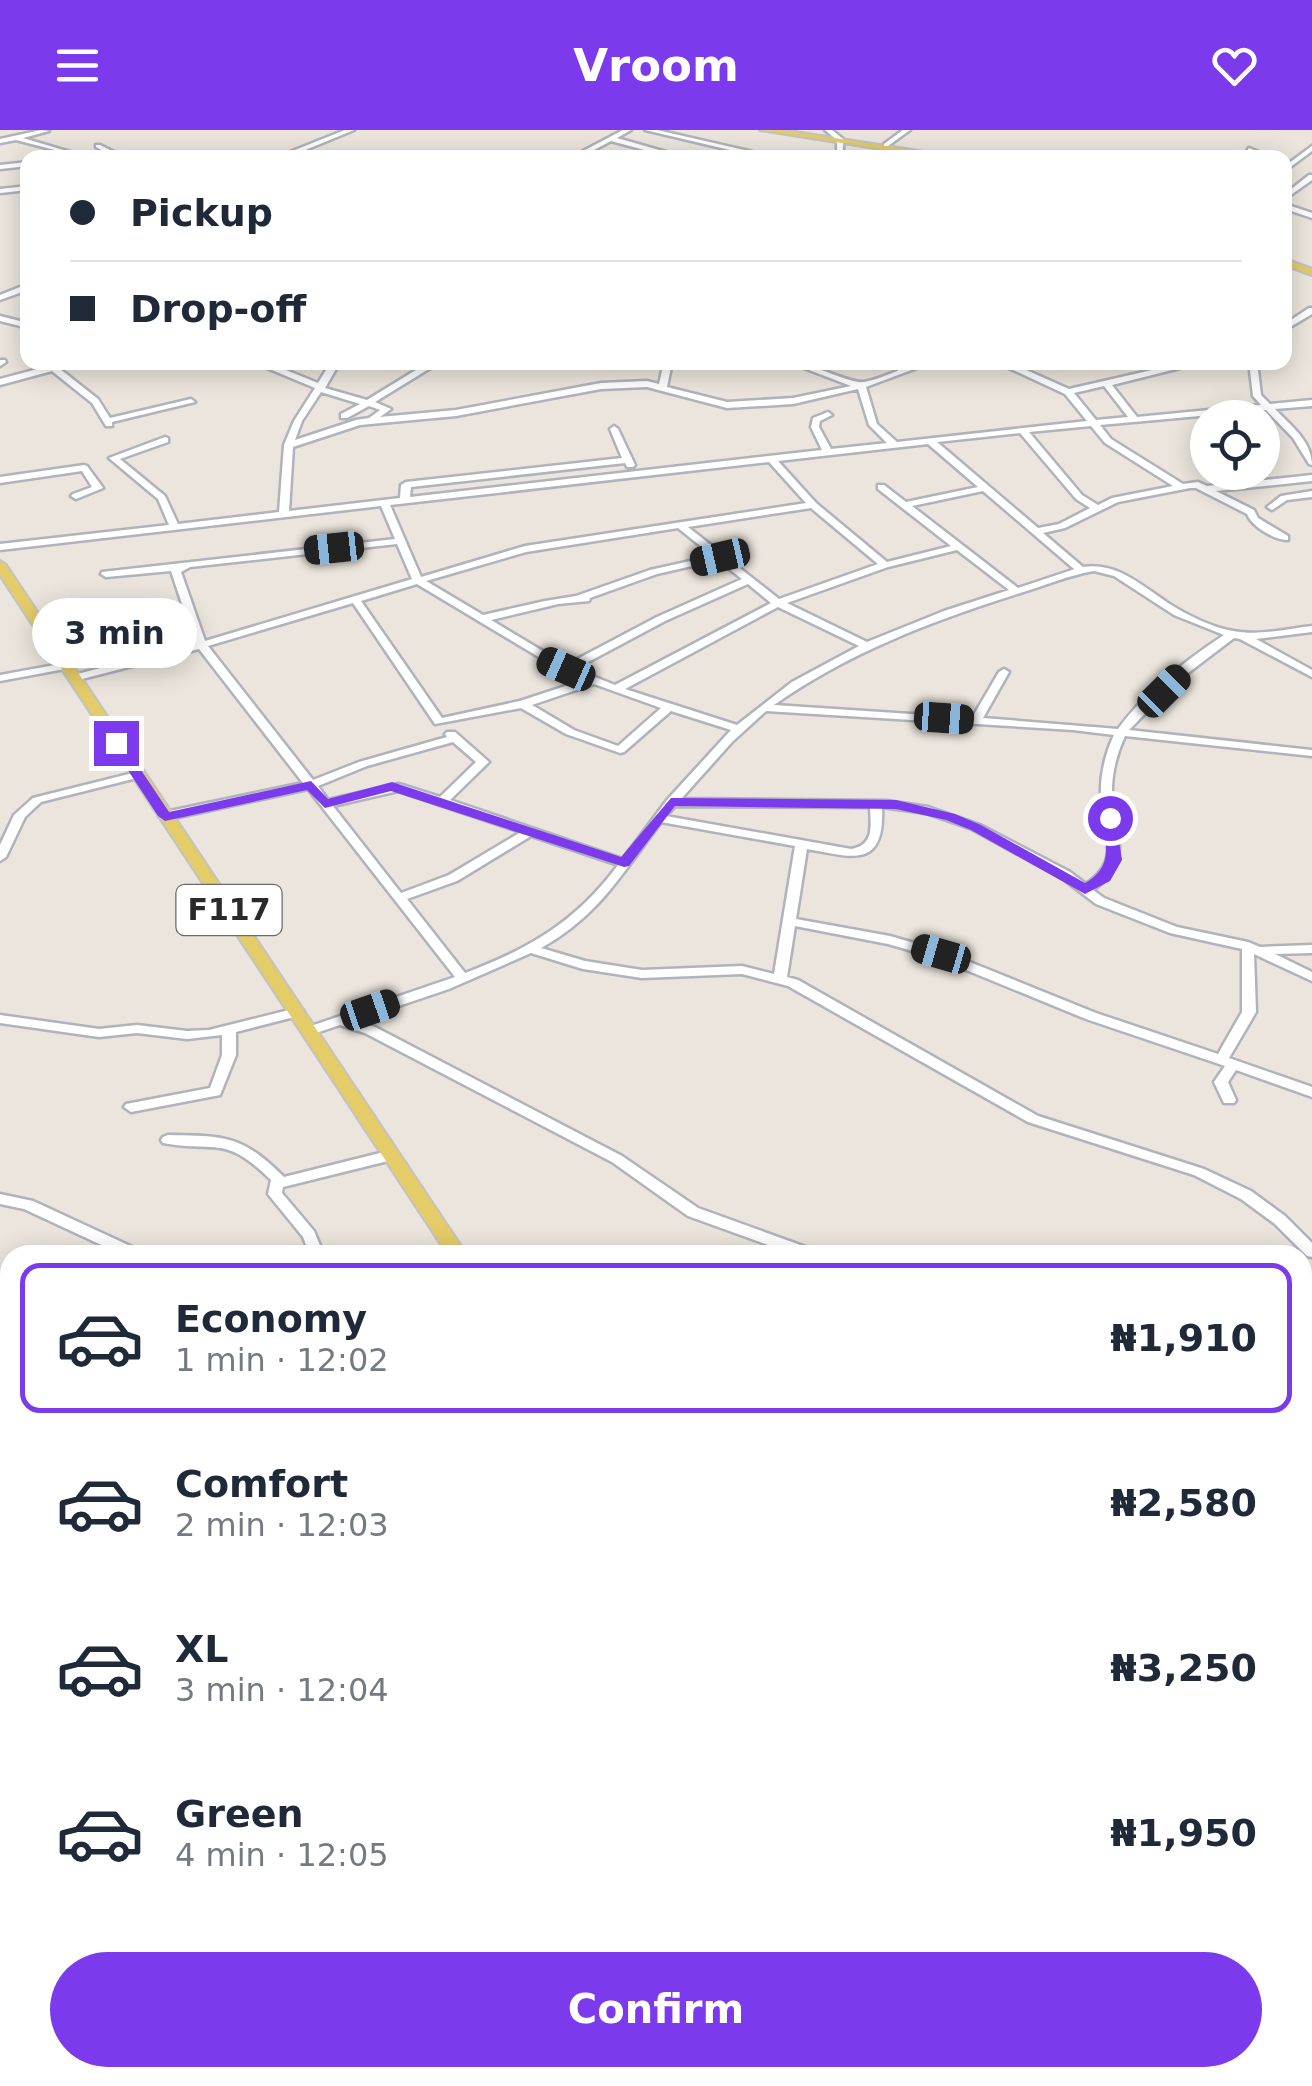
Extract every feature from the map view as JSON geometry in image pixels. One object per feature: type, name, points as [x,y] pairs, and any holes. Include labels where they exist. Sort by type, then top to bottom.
[{"type":"main road","points":[[764,130],[914,150]]},
{"type":"main road","name":"F117","points":[[0,565],[451,1245]]},
{"type":"street","points":[[299,150],[351,130]]},
{"type":"street","points":[[589,150],[628,130]]},
{"type":"street","points":[[648,130],[744,150]]},
{"type":"street","points":[[828,130],[840,139],[840,150]]},
{"type":"street","points":[[886,145],[908,130]]},
{"type":"street","points":[[0,140],[46,131]]},
{"type":"street","points":[[20,139],[58,150]]},
{"type":"street","points":[[611,139],[653,150]]},
{"type":"street","points":[[98,146],[106,150]]},
{"type":"street","points":[[1292,191],[1312,174]]},
{"type":"street","points":[[1292,187],[1312,192]]},
{"type":"street","points":[[0,382],[50,370]]},
{"type":"street","points":[[55,370],[95,401],[108,422],[191,402]]},
{"type":"street","points":[[276,370],[387,409],[371,420]]},
{"type":"street","points":[[284,515],[290,445],[298,421],[331,370]]},
{"type":"street","points":[[344,416],[423,370]]},
{"type":"street","points":[[662,388],[666,370]]},
{"type":"street","points":[[815,370],[860,386]]},
{"type":"street","points":[[290,445],[371,420],[456,413],[512,399],[601,386],[647,384],[727,405],[794,402],[906,370]]},
{"type":"street","points":[[1018,370],[1068,392],[1108,441],[1182,487]]},
{"type":"street","points":[[1068,392],[1155,370]]},
{"type":"street","points":[[1254,370],[1254,391],[1261,400]]},
{"type":"street","points":[[1105,382],[1134,419]]},
{"type":"street","points":[[860,386],[873,424],[895,444]]},
{"type":"street","points":[[1280,406],[1312,403]]},
{"type":"street","points":[[0,547],[1190,414]]},
{"type":"street","points":[[828,415],[816,420],[815,426],[828,452]]},
{"type":"street","points":[[1280,421],[1297,437],[1312,462]]},
{"type":"street","points":[[614,430],[634,474]]},
{"type":"street","points":[[1022,430],[1079,497],[1098,509]]},
{"type":"street","points":[[165,440],[114,458],[162,498],[174,527]]},
{"type":"street","points":[[930,440],[1078,567],[1121,575],[1175,611],[1235,635],[1312,674]]},
{"type":"street","points":[[771,459],[814,506],[885,565]]},
{"type":"street","points":[[404,500],[406,485],[627,460]]},
{"type":"street","points":[[0,480],[84,468],[98,488],[76,496]]},
{"type":"street","points":[[1280,481],[1312,478]]},
{"type":"street","points":[[1037,531],[1062,526],[1135,495],[1190,486]]},
{"type":"street","points":[[882,487],[1016,591]]},
{"type":"street","points":[[905,505],[986,488]]},
{"type":"street","points":[[1207,490],[1251,512],[1254,520],[1285,538]]},
{"type":"street","points":[[1272,507],[1284,498],[1312,494]]},
{"type":"street","points":[[384,504],[416,580],[479,620],[592,681],[740,729]]},
{"type":"street","points":[[0,678],[70,672],[201,645],[524,550],[814,506]]},
{"type":"street","points":[[680,525],[778,603],[868,646]]},
{"type":"street","points":[[106,574],[399,541]]},
{"type":"street","points":[[616,690],[778,603],[885,565],[959,547]]},
{"type":"street","points":[[479,620],[531,609],[560,598],[583,599],[654,572],[720,557]]},
{"type":"street","points":[[178,567],[186,607],[201,645],[462,978]]},
{"type":"street","points":[[310,1030],[462,978],[529,948],[574,922],[671,802],[762,708],[868,646],[1016,591],[1068,576],[1078,567]]},
{"type":"street","points":[[566,669],[662,618],[749,580]]},
{"type":"street","points":[[355,599],[441,723],[482,762],[441,802]]},
{"type":"street","points":[[1085,890],[1104,878],[1115,860],[1106,798],[1110,765],[1121,732],[1197,658],[1235,635],[1312,629]]},
{"type":"street","points":[[976,720],[1004,672]]},
{"type":"street","points":[[441,723],[524,704],[592,681]]},
{"type":"street","points":[[524,704],[570,732],[620,750],[669,707]]},
{"type":"street","points":[[762,708],[976,720],[1312,753]]},
{"type":"street","points":[[165,816],[311,785],[363,764],[455,738]]},
{"type":"street","points":[[0,857],[20,815],[37,800],[137,775]]},
{"type":"street","points":[[325,804],[392,786],[624,863]]},
{"type":"street","points":[[671,802],[908,806],[950,817],[1066,876],[1100,902],[1174,930],[1254,948],[1312,949]]},
{"type":"street","points":[[658,818],[852,854],[867,850],[875,842],[876,805]]},
{"type":"street","points":[[398,898],[454,878],[529,832]]},
{"type":"street","points":[[780,979],[802,843]]},
{"type":"street","points":[[792,922],[941,954],[1090,1016],[1312,1092]]},
{"type":"street","points":[[529,948],[582,965],[642,974],[730,970],[780,979],[817,994],[1033,1119],[1198,1172],[1246,1196],[1280,1220],[1305,1245]]},
{"type":"street","points":[[1254,948],[1312,977]]},
{"type":"street","points":[[1229,1100],[1221,1082],[1249,1012],[1254,948]]},
{"type":"street","points":[[0,1019],[99,1032],[137,1029],[188,1035],[297,1012]]},
{"type":"street","points":[[339,1021],[370,1030],[617,1159],[693,1212],[784,1245]]},
{"type":"street","points":[[131,1107],[216,1092],[229,1055],[229,1028]]},
{"type":"street","points":[[168,1140],[234,1142],[245,1147],[280,1181]]},
{"type":"street","points":[[312,1245],[276,1194],[274,1188],[280,1181],[392,1155]]},
{"type":"street","points":[[0,1200],[28,1205],[97,1245]]},
{"type":"route","points":[[116,743],[165,816],[311,785],[325,804],[392,786],[624,863],[671,802],[896,804],[928,810],[976,828],[1085,890],[1104,878],[1115,860],[1110,818]]}]
